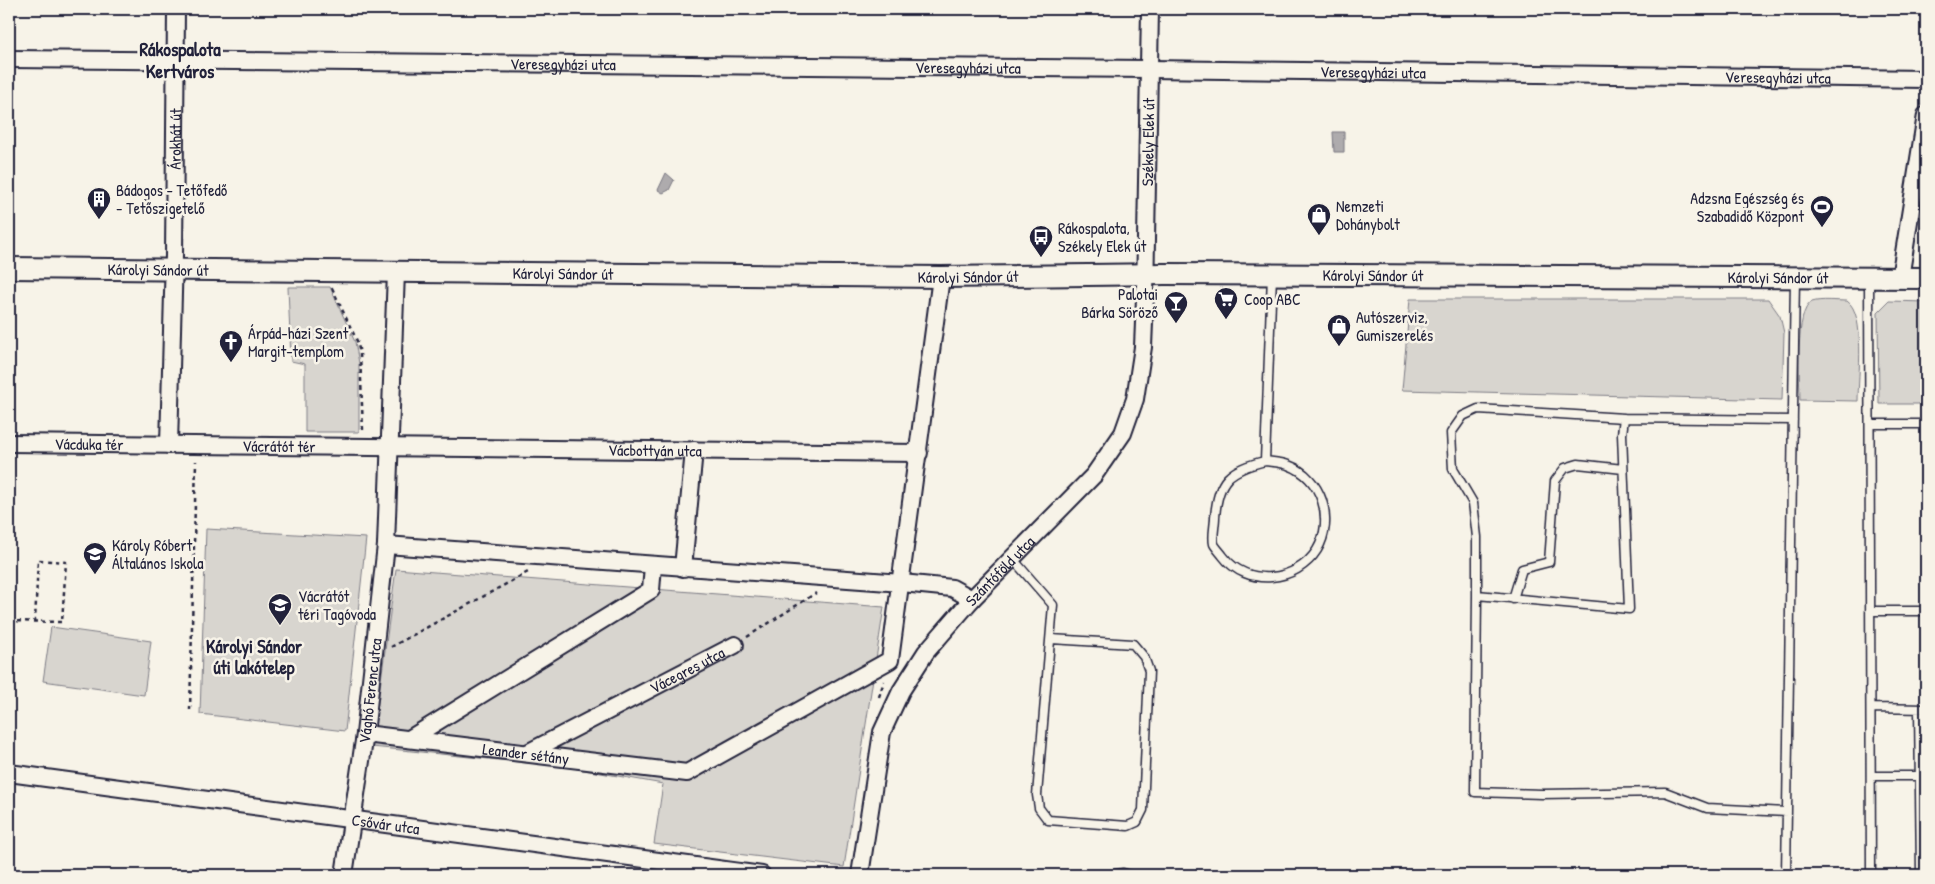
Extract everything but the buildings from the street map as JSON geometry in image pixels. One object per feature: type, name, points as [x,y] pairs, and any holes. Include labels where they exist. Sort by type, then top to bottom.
[{"type":"street","name":"Árokhát út","points":[[174,270],[176,9]]},
{"type":"street","name":"Székely Elek út","points":[[1146,276],[1150,9]]},
{"type":"street","name":"Veresegyházi utca","points":[[9,59],[1149,69],[1926,79]]},
{"type":"street","points":[[1900,278],[1926,115]]},
{"type":"street","name":"Károlyi Sándor út","points":[[9,268],[941,277],[1272,275],[1926,278]]},
{"type":"street","points":[[169,445],[174,270]]},
{"type":"street","points":[[391,446],[396,272]]},
{"type":"street","name":"Szántóföld utca","points":[[860,875],[882,732],[901,691],[926,652],[972,599],[1094,475],[1123,433],[1139,383],[1143,347],[1146,276]]},
{"type":"street","points":[[902,583],[941,277]]},
{"type":"street","name":"Vácduka tér","points":[[9,443],[169,445]]},
{"type":"street","name":"Vácrátót tér","points":[[169,445],[197,447],[391,446]]},
{"type":"street","name":"Vácbottyán utca","points":[[391,446],[919,453]]},
{"type":"street","name":"Vághó Ferenc utca","points":[[344,875],[365,734],[386,545],[391,446]]},
{"type":"street","points":[[683,568],[694,450]]},
{"type":"street","points":[[386,545],[551,559],[902,583],[952,588],[972,599]]},
{"type":"street","points":[[408,739],[651,590],[653,566]]},
{"type":"street","name":"Leander sétány","points":[[365,734],[529,752],[687,773],[890,660],[902,583]]},
{"type":"street","name":"Vácegres utca","points":[[529,752],[735,644]]},
{"type":"street","name":"Csővár utca","points":[[9,773],[352,821],[762,875]]},
{"type":"lane","points":[[1265,461],[1272,275]]},
{"type":"lane","points":[[1786,875],[1796,277]]},
{"type":"lane","points":[[1870,278],[1872,875]]},
{"type":"lane","points":[[1787,812],[1707,808],[1665,792],[1542,794],[1475,792],[1477,537],[1473,503],[1453,469],[1451,433],[1463,416],[1478,409],[1624,418],[1793,420]]},
{"type":"lane","points":[[1477,595],[1629,610],[1622,434],[1624,418]]},
{"type":"lane","points":[[1871,424],[1926,424]]},
{"type":"lane","points":[[1265,461],[1288,465],[1307,477],[1321,495],[1326,518],[1322,540],[1311,560],[1292,573],[1270,578],[1247,575],[1228,563],[1214,544],[1216,502],[1224,480],[1243,467],[1265,461]]},
{"type":"lane","points":[[1513,598],[1522,569],[1549,562],[1556,481],[1565,468],[1578,464],[1623,469]]},
{"type":"lane","points":[[1012,558],[1053,605],[1037,795],[1038,808],[1048,820],[1128,826],[1137,822],[1143,810],[1149,671],[1144,657],[1133,644],[1051,639]]},
{"type":"lane","points":[[1871,611],[1926,611]]},
{"type":"lane","points":[[1871,708],[1922,709],[1921,875]]},
{"type":"lane","points":[[1871,776],[1923,776]]},
{"type":"lane","points":[[1110,875],[1123,873],[1130,875]]},
{"type":"path","points":[[324,271],[357,341],[360,353],[364,446]]},
{"type":"path","points":[[190,710],[197,447]]},
{"type":"path","points":[[372,658],[551,559]]},
{"type":"path","points":[[9,621],[62,622],[66,562],[38,560],[35,621]]},
{"type":"path","name":"Vácegres utca","points":[[735,644],[838,579]]},
{"type":"shaded area","points":[[1333,132],[1344,132],[1344,152],[1334,152]]},
{"type":"shaded area","points":[[666,173],[674,180],[669,190],[663,193],[658,190]]},
{"type":"shaded area","points":[[288,287],[330,287],[355,342],[359,363],[359,432],[305,432],[305,364],[291,361]]},
{"type":"shaded area","points":[[1410,299],[1768,299],[1780,316],[1784,333],[1782,400],[1402,390]]},
{"type":"shaded area","points":[[1816,301],[1847,301],[1853,308],[1859,332],[1858,401],[1800,400],[1799,347],[1800,332],[1806,308]]},
{"type":"shaded area","points":[[1889,301],[1926,302],[1926,404],[1879,404],[1878,312]]},
{"type":"shaded area","name":"Vácrátót téri Tagóvoda","points":[[206,529],[366,538],[345,731],[200,714]]},
{"type":"shaded area","points":[[396,569],[884,607],[844,867],[654,844],[663,784],[567,767],[372,747]]},
{"type":"shaded area","points":[[51,627],[151,641],[144,695],[43,681]]},
{"type":"place","name":"Bádogos - Tetőfedő - Tetőszigetelő","points":[[99,220]]},
{"type":"place","name":"Adzsna Egészség és Szabadidő Központ","points":[[1822,228]]},
{"type":"place","name":"Nemzeti Dohánybolt","points":[[1319,236]]},
{"type":"place","name":"Rákospalota, Székely Elek út","points":[[1041,258]]},
{"type":"place","name":"Coop ABC","points":[[1226,320]]},
{"type":"place","name":"Palotai Bárka Söröző","points":[[1176,324]]},
{"type":"place","name":"Autószerviz, Gumiszerelés","points":[[1339,347]]},
{"type":"place","name":"Árpád-házi Szent Margit-templom","points":[[231,363]]},
{"type":"place","name":"Károly Róbert Általános Iskola","points":[[95,575]]},
{"type":"place","name":"Vácrátót téri Tagóvoda","points":[[280,626]]},
{"type":"district","name":"Rákospalota Kertváros","points":[[180,60]]},
{"type":"district","name":"Károlyi Sándor úti lakótelep","points":[[254,656]]}]
